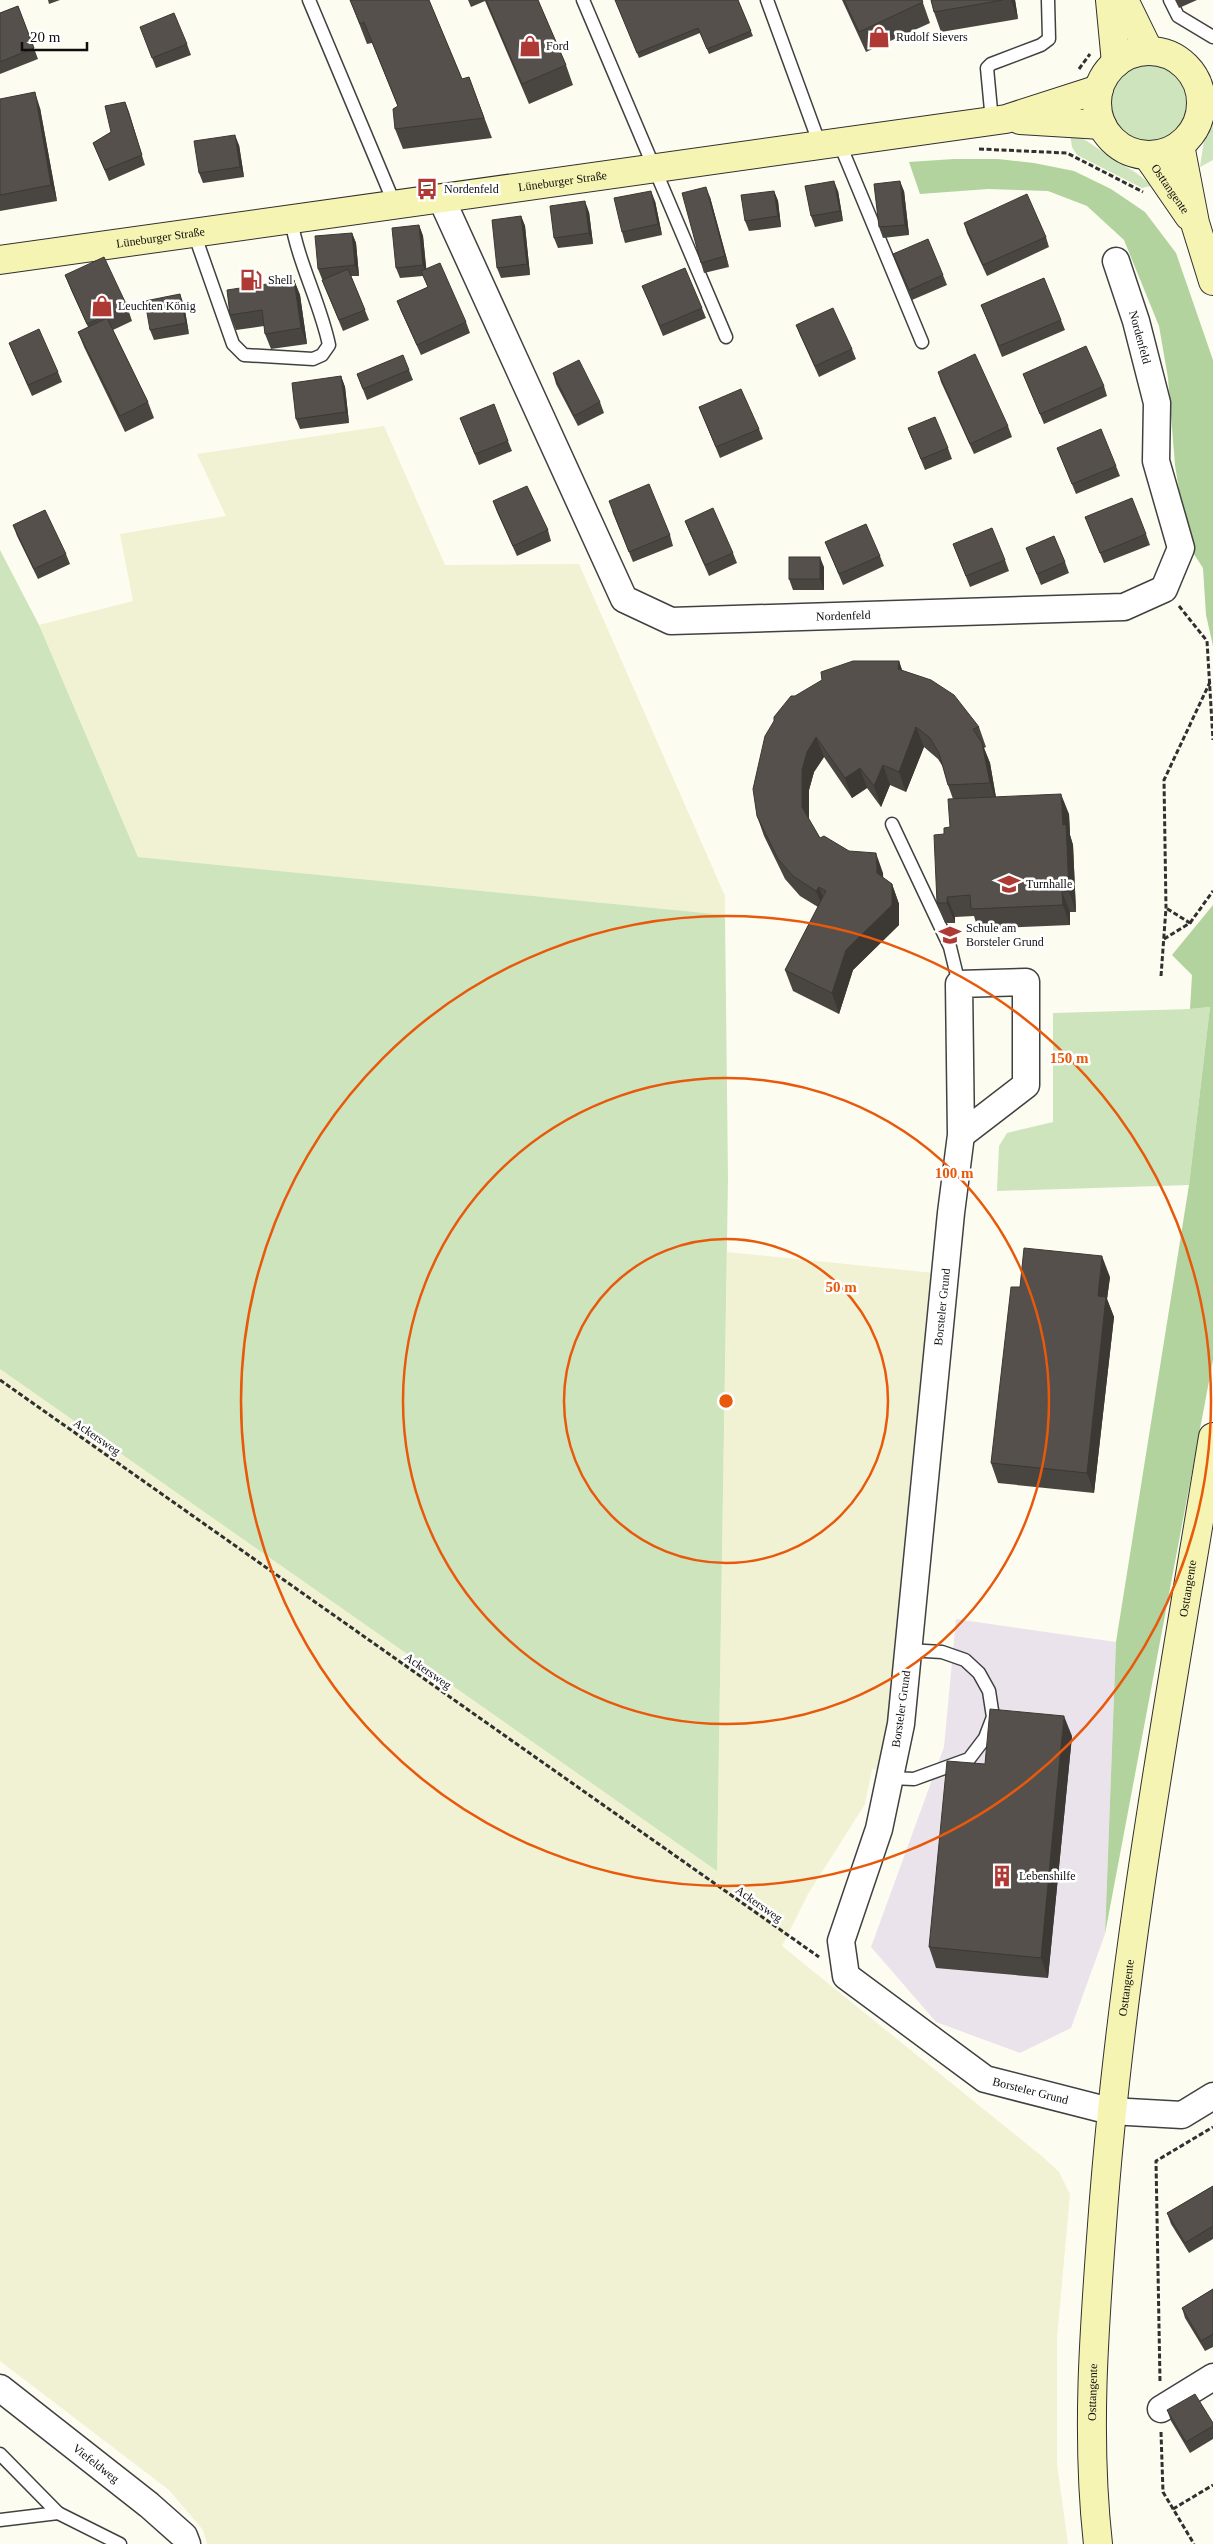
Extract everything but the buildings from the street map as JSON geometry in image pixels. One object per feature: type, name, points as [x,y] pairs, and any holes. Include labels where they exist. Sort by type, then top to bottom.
[{"type":"main road","points":[[1110,0],[1116,63]]},
{"type":"main road","points":[[1124,0],[1149,51]]},
{"type":"main road","points":[[1149,51],[1159,52],[1178,60],[1203,74],[1200,93],[1207,110],[1180,145],[1170,151],[1147,155],[1120,146],[1102,125],[1098,107],[1099,90],[1108,71],[1116,63],[1137,52],[1149,51]]},
{"type":"main road","name":"Lüneburger Straße","points":[[0,260],[999,120],[1099,90]]},
{"type":"main road","name":"Lüneburger Straße","points":[[999,120],[1102,125]]},
{"type":"main road","name":"Osttangente","points":[[1180,145],[1194,223],[1213,281]]},
{"type":"main road","name":"Osttangente","points":[[1147,155],[1194,223]]},
{"type":"main road","name":"Osttangente","points":[[1098,2544],[1093,2501],[1090,2407],[1110,2111],[1147,1840],[1213,1437]]},
{"type":"street","name":"Nordenfeld","points":[[441,198],[624,599],[671,621],[1124,607],[1164,588],[1180,548],[1156,461],[1157,403],[1136,321],[1116,261]]},
{"type":"street","points":[[959,984],[1026,982],[1026,1085],[961,1136]]},
{"type":"street","name":"Borsteler Grund","points":[[959,984],[961,1136],[951,1213],[901,1724],[879,1829],[841,1941],[846,1976],[985,2079],[1110,2111],[1182,2115],[1213,2096]]},
{"type":"street","points":[[1161,2409],[1213,2377]]},
{"type":"street","name":"Viefeldweg","points":[[0,2388],[148,2505],[184,2536],[186,2544]]},
{"type":"lane","points":[[309,0],[395,205]]},
{"type":"lane","points":[[583,0],[726,337]]},
{"type":"lane","points":[[767,0],[830,143],[922,342]]},
{"type":"lane","points":[[999,120],[987,68],[991,64],[1041,45],[1049,39],[1048,0]]},
{"type":"lane","points":[[1170,0],[1178,16],[1213,37]]},
{"type":"lane","points":[[194,233],[233,344],[244,355],[313,359],[322,355],[329,345],[324,322],[310,288],[291,219]]},
{"type":"lane","points":[[892,824],[950,947],[959,984]]},
{"type":"lane","points":[[890,1778],[914,1779],[969,1759],[985,1738],[993,1716],[989,1691],[979,1673],[965,1660],[942,1652],[908,1650]]},
{"type":"lane","points":[[0,2454],[58,2513],[120,2544]]},
{"type":"lane","points":[[0,2520],[58,2513]]},
{"type":"path","points":[[1164,588],[1207,642],[1213,740]]},
{"type":"path","points":[[1161,976],[1166,908],[1164,780],[1210,682]]},
{"type":"path","points":[[1164,939],[1190,923],[1213,891]]},
{"type":"path","points":[[1166,908],[1190,923]]},
{"type":"path","name":"Ackersweg","points":[[0,1380],[846,1976]]},
{"type":"path","points":[[1194,2544],[1163,2492],[1156,2161],[1213,2127]]},
{"type":"path","points":[[1173,2509],[1213,2485]]},
{"type":"shaded area","points":[[956,1619],[1116,1642],[1105,1934],[1071,2028],[1020,2053],[936,2022],[871,1947],[944,1747]]},
{"type":"green space","points":[[1147,64],[1162,67],[1179,81],[1183,88],[1186,103],[1183,118],[1169,135],[1162,139],[1147,142],[1132,139],[1115,125],[1111,118],[1108,103],[1111,88],[1125,71],[1132,67]]},
{"type":"green space","points":[[1213,124],[1213,160],[1200,167],[1204,140]]},
{"type":"green space","points":[[1070,133],[1137,173],[1151,186],[1142,188],[1077,155],[1072,147]]},
{"type":"green space","points":[[998,159],[1034,163],[1074,171],[1111,189],[1145,212],[1176,253],[1213,360],[1213,646],[1206,615],[1203,568],[1188,545],[1175,465],[1168,378],[1159,326],[1124,240],[1087,206],[1048,191],[988,189],[920,194],[909,162]]},
{"type":"green space","points":[[384,426],[445,565],[579,564],[725,896],[725,915],[138,857],[39,625],[133,601],[120,534],[226,516],[197,454]]},
{"type":"green space","points":[[0,550],[39,625],[138,857],[725,915],[728,1178],[717,1871],[0,1369]]},
{"type":"green space","points":[[1213,905],[1213,1360],[1105,1934],[1116,1642],[1189,1185],[1210,1007],[1190,1009],[1192,975],[1172,955]]},
{"type":"green space","points":[[1210,1007],[1189,1185],[997,1191],[999,1146],[1007,1133],[1053,1122],[1053,1013]]},
{"type":"green space","points":[[727,1252],[934,1273],[897,1653],[883,1770],[872,1769],[865,1804],[808,1894],[782,1946],[1044,2158],[1059,2172],[1070,2194],[1057,2338],[1057,2464],[1068,2544],[207,2544],[203,2530],[169,2490],[0,2361],[0,1369],[717,1871]]},
{"type":"place","name":"Rudolf Sievers","points":[[879,37]]},
{"type":"place","name":"Ford","points":[[530,46]]},
{"type":"place","name":"Nordenfeld","points":[[427,189]]},
{"type":"place","name":"Shell","points":[[251,280]]},
{"type":"place","name":"Leuchten König","points":[[102,306]]},
{"type":"place","name":"Turnhalle","points":[[1009,884]]},
{"type":"place","name":"Schule am Borsteler Grund","points":[[950,935]]},
{"type":"place","name":"Lebenshilfe","points":[[1002,1876]]}]
